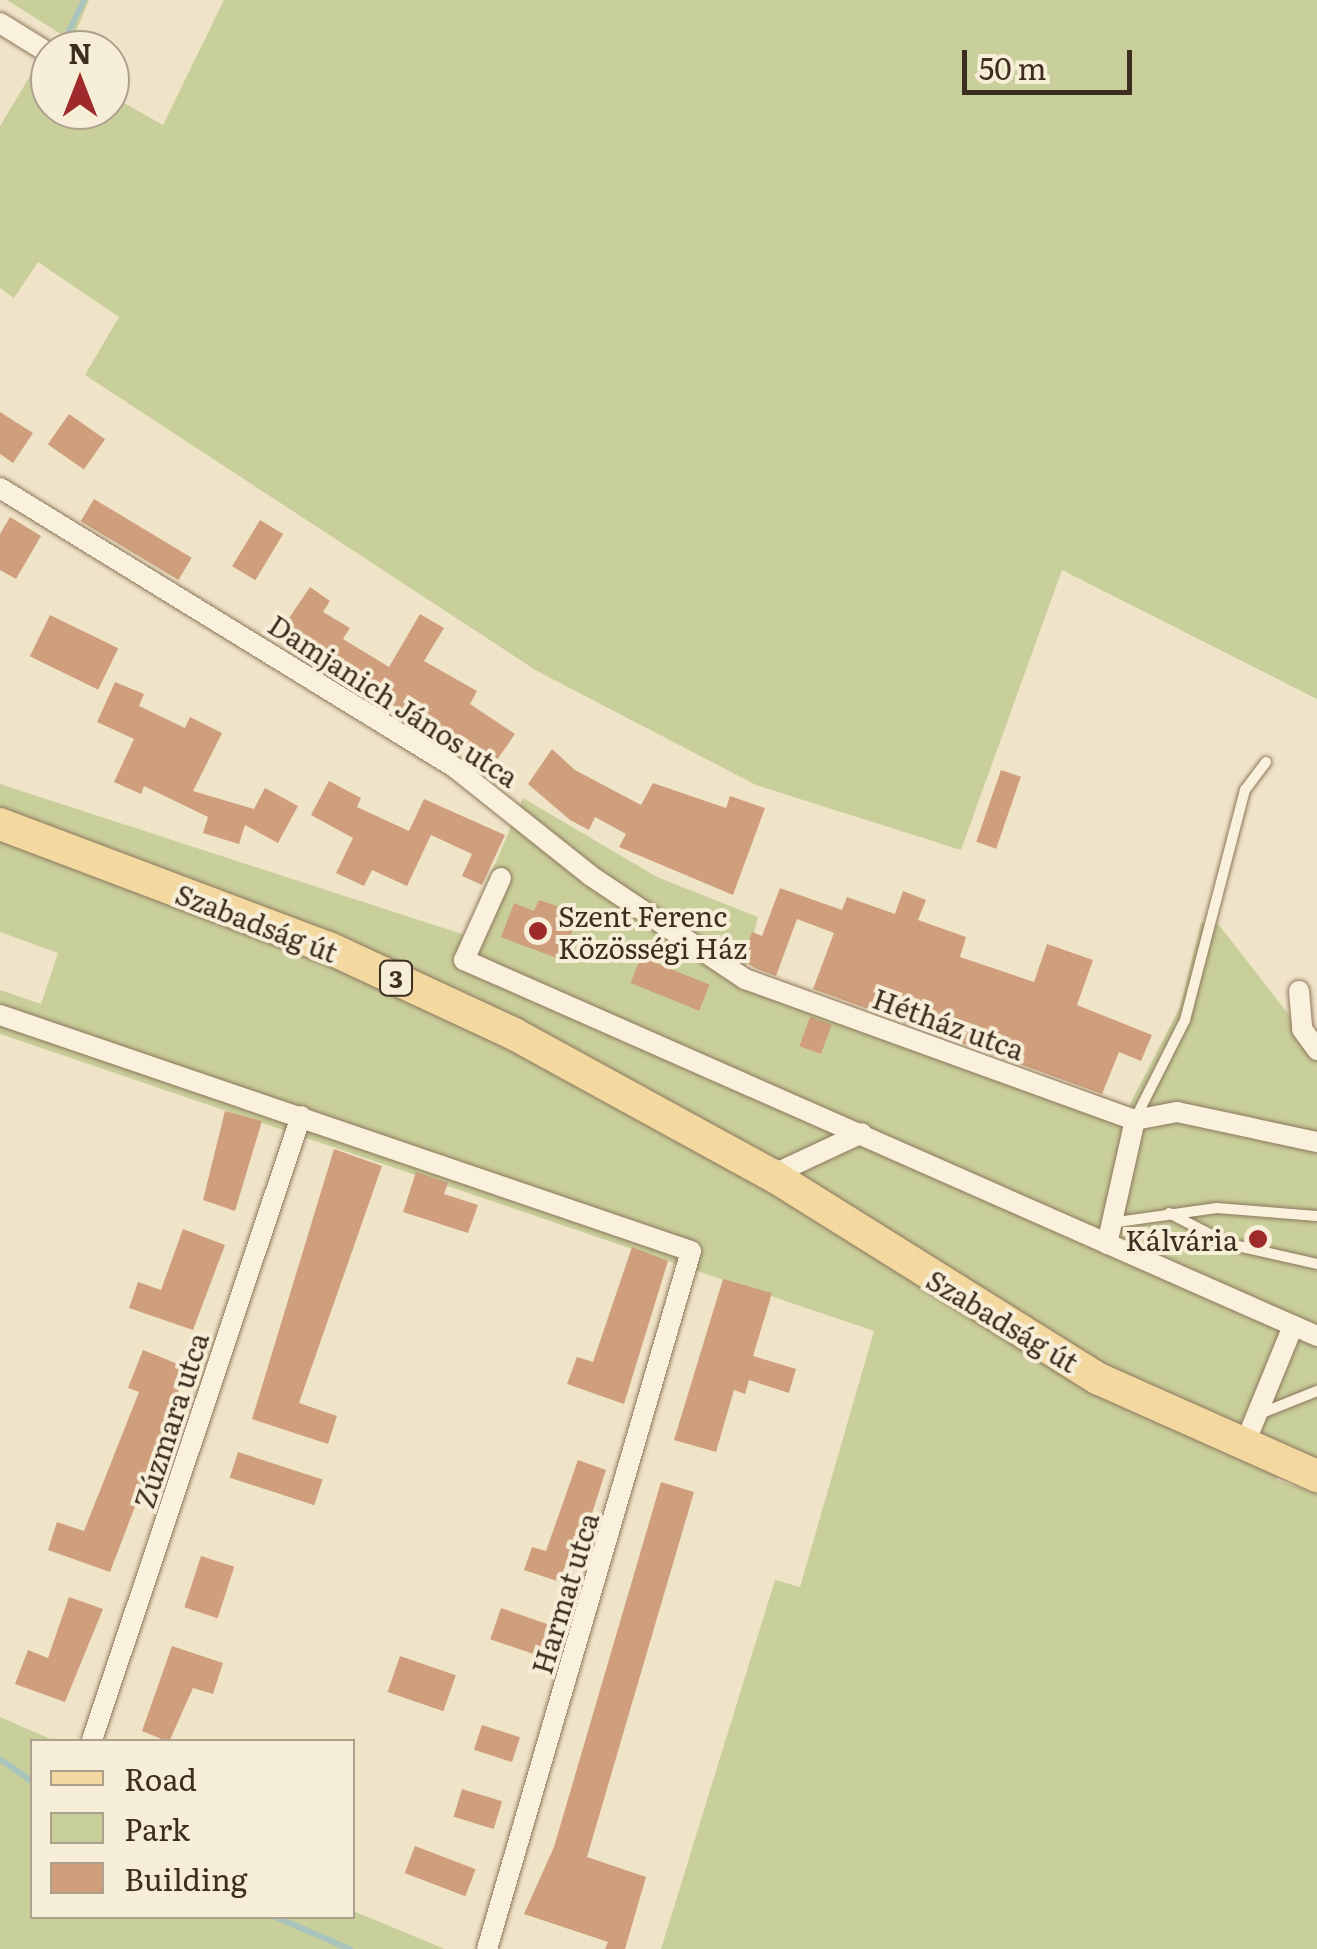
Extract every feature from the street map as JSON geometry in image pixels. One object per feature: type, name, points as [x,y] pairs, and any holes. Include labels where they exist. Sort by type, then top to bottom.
[{"type":"main road","name":"Szabadság út","points":[[0,824],[387,974],[567,1060],[772,1176],[1027,1337],[1243,1448],[1317,1476]]},
{"type":"street","points":[[0,24],[30,42]]},
{"type":"street","name":"Damjanich János utca","points":[[0,488],[454,767],[590,876],[745,979]]},
{"type":"street","points":[[502,878],[464,960],[1317,1336]]},
{"type":"street","name":"Hétház utca","points":[[745,979],[1135,1120]]},
{"type":"street","points":[[1308,994],[1302,1030],[1317,1050]]},
{"type":"street","points":[[0,1016],[300,1116]]},
{"type":"street","points":[[1106,1244],[1135,1120],[1177,1112],[1317,1142]]},
{"type":"street","name":"Harmat utca","points":[[300,1116],[691,1251],[486,1949]]},
{"type":"street","name":"Zúzmara utca","points":[[92,1739],[300,1116]]},
{"type":"street","points":[[772,1176],[862,1134]]},
{"type":"street","points":[[1243,1448],[1293,1326]]},
{"type":"lane","points":[[1135,1120],[1185,1020],[1245,790],[1266,762]]},
{"type":"lane","points":[[1110,1223],[1169,1212],[1243,1207],[1317,1216]]},
{"type":"lane","points":[[1169,1212],[1229,1244],[1317,1264]]},
{"type":"lane","points":[[1256,1416],[1317,1391]]},
{"type":"green space","points":[[7,0],[89,0],[77,30],[55,30]]},
{"type":"green space","points":[[224,0],[1317,0],[1317,699],[1062,570],[961,850],[756,785],[537,671],[85,375],[119,317],[38,262],[14,298],[0,288],[0,126],[30,76],[30,130],[130,130],[130,106],[163,125]]},
{"type":"green space","points":[[0,784],[465,935],[523,798],[657,877],[758,917],[745,971],[1129,1106],[1180,1007],[1201,922],[1219,925],[1293,1020],[1317,1038],[1317,1460],[1287,1449],[1277,1480],[1317,1494],[1317,1949],[661,1949],[775,1580],[800,1587],[874,1331],[0,1034],[0,990],[41,1004],[58,953],[0,932]]},
{"type":"green space","points":[[0,1717],[50,1739],[30,1739],[30,1919],[355,1919],[355,1912],[445,1949],[0,1949]]},
{"type":"building","points":[[0,412],[33,433],[13,463],[0,454]]},
{"type":"building","points":[[69,414],[105,439],[84,470],[48,444]]},
{"type":"building","points":[[94,499],[192,558],[178,580],[81,521]]},
{"type":"building","points":[[10,517],[41,536],[16,579],[0,570],[0,534]]},
{"type":"building","points":[[260,520],[283,534],[255,580],[232,566]]},
{"type":"building","points":[[310,587],[330,601],[323,612],[350,628],[343,639],[389,667],[420,614],[444,628],[424,661],[477,691],[470,704],[515,734],[494,764],[307,655],[312,646],[283,627]]},
{"type":"building","points":[[50,615],[118,648],[98,690],[30,656]]},
{"type":"building","points":[[115,682],[144,694],[139,706],[185,728],[190,717],[222,733],[193,791],[254,809],[265,788],[298,806],[278,843],[245,825],[239,844],[203,833],[208,817],[144,786],[141,794],[114,782],[134,739],[97,722]]},
{"type":"building","points":[[552,749],[575,770],[641,805],[653,783],[726,808],[730,796],[765,808],[733,895],[619,847],[626,834],[595,817],[589,830],[570,820],[528,784]]},
{"type":"building","points":[[1001,770],[1021,777],[996,849],[976,842]]},
{"type":"building","points":[[329,781],[361,798],[357,807],[409,831],[424,799],[505,835],[482,885],[462,876],[472,854],[431,835],[407,886],[372,870],[364,886],[336,873],[353,838],[311,815]]},
{"type":"building","points":[[780,888],[842,910],[847,897],[895,914],[903,891],[926,900],[918,920],[966,937],[960,957],[1034,982],[1047,944],[1093,960],[1077,1005],[1152,1035],[1141,1061],[1119,1052],[1102,1094],[813,989],[834,933],[797,919],[776,976],[755,968],[742,960],[752,932],[762,936]]},
{"type":"building","name":"Szent Ferenc Közösségi Ház","points":[[539,900],[562,908],[558,918],[575,924],[562,960],[501,937],[514,903],[534,911]]},
{"type":"building","points":[[641,957],[710,985],[699,1011],[631,983]]},
{"type":"building","points":[[810,1017],[832,1025],[821,1054],[799,1046]]},
{"type":"building","points":[[225,1111],[262,1121],[235,1211],[203,1200]]},
{"type":"building","points":[[334,1149],[382,1166],[299,1403],[337,1416],[328,1444],[252,1419]]},
{"type":"building","points":[[416,1172],[448,1183],[444,1194],[478,1205],[468,1233],[403,1212]]},
{"type":"building","points":[[183,1229],[225,1245],[193,1330],[129,1308],[138,1282],[161,1290]]},
{"type":"building","points":[[632,1247],[668,1261],[624,1404],[567,1384],[577,1357],[593,1362]]},
{"type":"building","points":[[723,1279],[772,1293],[753,1356],[796,1369],[789,1393],[749,1380],[745,1394],[734,1390],[716,1452],[674,1440]]},
{"type":"building","points":[[143,1350],[188,1368],[110,1572],[48,1550],[57,1522],[84,1531],[139,1392],[128,1388]]},
{"type":"building","points":[[238,1452],[323,1480],[314,1505],[230,1478]]},
{"type":"building","points":[[578,1460],[606,1470],[569,1585],[524,1570],[532,1547],[546,1551]]},
{"type":"building","points":[[661,1482],[694,1492],[587,1857],[646,1877],[625,1949],[605,1949],[608,1942],[524,1914],[554,1847]]},
{"type":"building","points":[[201,1556],[234,1567],[218,1618],[184,1607]]},
{"type":"building","points":[[69,1597],[103,1609],[65,1702],[15,1684],[28,1650],[48,1658]]},
{"type":"building","points":[[501,1608],[553,1626],[542,1657],[490,1639]]},
{"type":"building","points":[[172,1646],[223,1663],[213,1694],[193,1688],[170,1739],[142,1731]]},
{"type":"building","points":[[400,1656],[456,1675],[443,1711],[388,1692]]},
{"type":"building","points":[[482,1725],[520,1737],[512,1762],[474,1750]]},
{"type":"building","points":[[462,1789],[502,1801],[494,1829],[454,1817]]},
{"type":"building","points":[[415,1846],[476,1869],[465,1896],[405,1873]]},
{"type":"waterway","points":[[69,30],[84,0]]},
{"type":"waterway","points":[[0,1759],[30,1780]]},
{"type":"waterway","points":[[280,1919],[350,1949]]},
{"type":"place","name":"Szent Ferenc Közösségi Ház","points":[[538,931]]},
{"type":"place","name":"Kálvária","points":[[1258,1239]]}]
